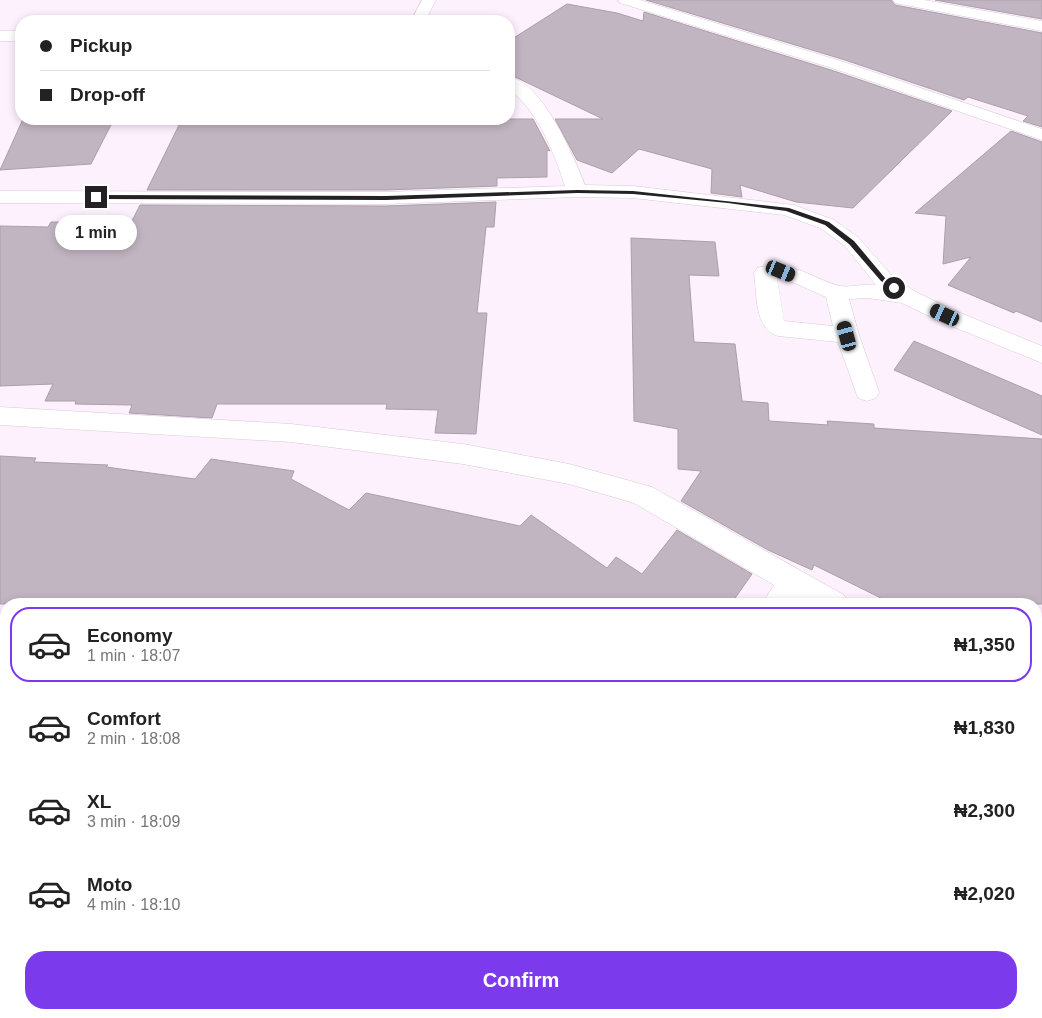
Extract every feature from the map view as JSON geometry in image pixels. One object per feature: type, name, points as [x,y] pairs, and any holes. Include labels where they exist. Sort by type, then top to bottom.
[{"type":"street","points":[[421,15],[429,0]]},
{"type":"street","points":[[626,0],[838,64],[1042,135]]},
{"type":"street","points":[[900,0],[1042,26]]},
{"type":"street","points":[[0,36],[15,36]]},
{"type":"street","points":[[515,87],[532,103],[549,127],[567,162],[577,191]]},
{"type":"street","points":[[0,197],[386,198],[577,191],[633,192],[787,209],[827,224],[852,242],[883,280],[906,296],[945,315],[1042,354]]},
{"type":"street","points":[[847,336],[787,331],[778,328],[774,323],[765,273],[770,270],[781,271],[836,293],[868,292],[906,296]]},
{"type":"street","points":[[836,293],[847,336],[867,392]]},
{"type":"street","points":[[0,416],[291,433],[464,454],[569,474],[642,495],[786,593],[807,598]]},
{"type":"building","points":[[646,0],[891,0],[895,5],[1042,33],[1042,127],[1023,121],[1028,116],[968,97],[964,100],[845,60]]},
{"type":"building","points":[[935,0],[1042,0],[1042,19]]},
{"type":"building","points":[[567,4],[617,13],[643,21],[644,12],[831,70],[952,111],[853,208],[796,202],[740,185],[742,197],[711,193],[712,169],[639,149],[612,173],[577,160],[555,119],[603,119],[515,77],[515,37]]},
{"type":"building","points":[[515,119],[533,119],[550,151],[547,150],[547,177],[497,178],[497,186],[386,190],[147,190],[179,125],[515,125]]},
{"type":"building","points":[[20,125],[111,125],[91,164],[0,170]]},
{"type":"building","points":[[1011,131],[1042,142],[1042,322],[1016,311],[1014,313],[948,285],[971,257],[943,264],[946,216],[915,213]]},
{"type":"building","points":[[496,202],[494,227],[486,227],[477,313],[487,313],[476,434],[435,433],[438,410],[386,409],[387,404],[217,404],[212,418],[129,413],[132,405],[75,404],[76,401],[45,401],[53,384],[0,386],[0,226],[48,227],[51,222],[131,223],[140,205],[386,206]]},
{"type":"building","points":[[631,238],[715,242],[719,276],[689,275],[694,342],[735,344],[742,401],[768,403],[769,421],[828,425],[827,421],[874,424],[874,428],[1042,439],[1042,598],[881,598],[814,565],[812,570],[768,550],[681,501],[701,471],[678,469],[678,429],[634,421]]},
{"type":"building","points":[[914,341],[1042,396],[1042,435],[894,370]]},
{"type":"building","points":[[0,456],[36,458],[34,462],[108,465],[106,467],[195,479],[211,459],[294,471],[291,479],[349,510],[366,493],[520,526],[531,515],[607,568],[616,557],[642,574],[677,530],[752,574],[735,598],[0,598]]},
{"type":"route","points":[[96,197],[386,198],[577,191],[633,192],[728,202],[787,209],[827,224],[852,242],[883,280],[894,288]]}]
